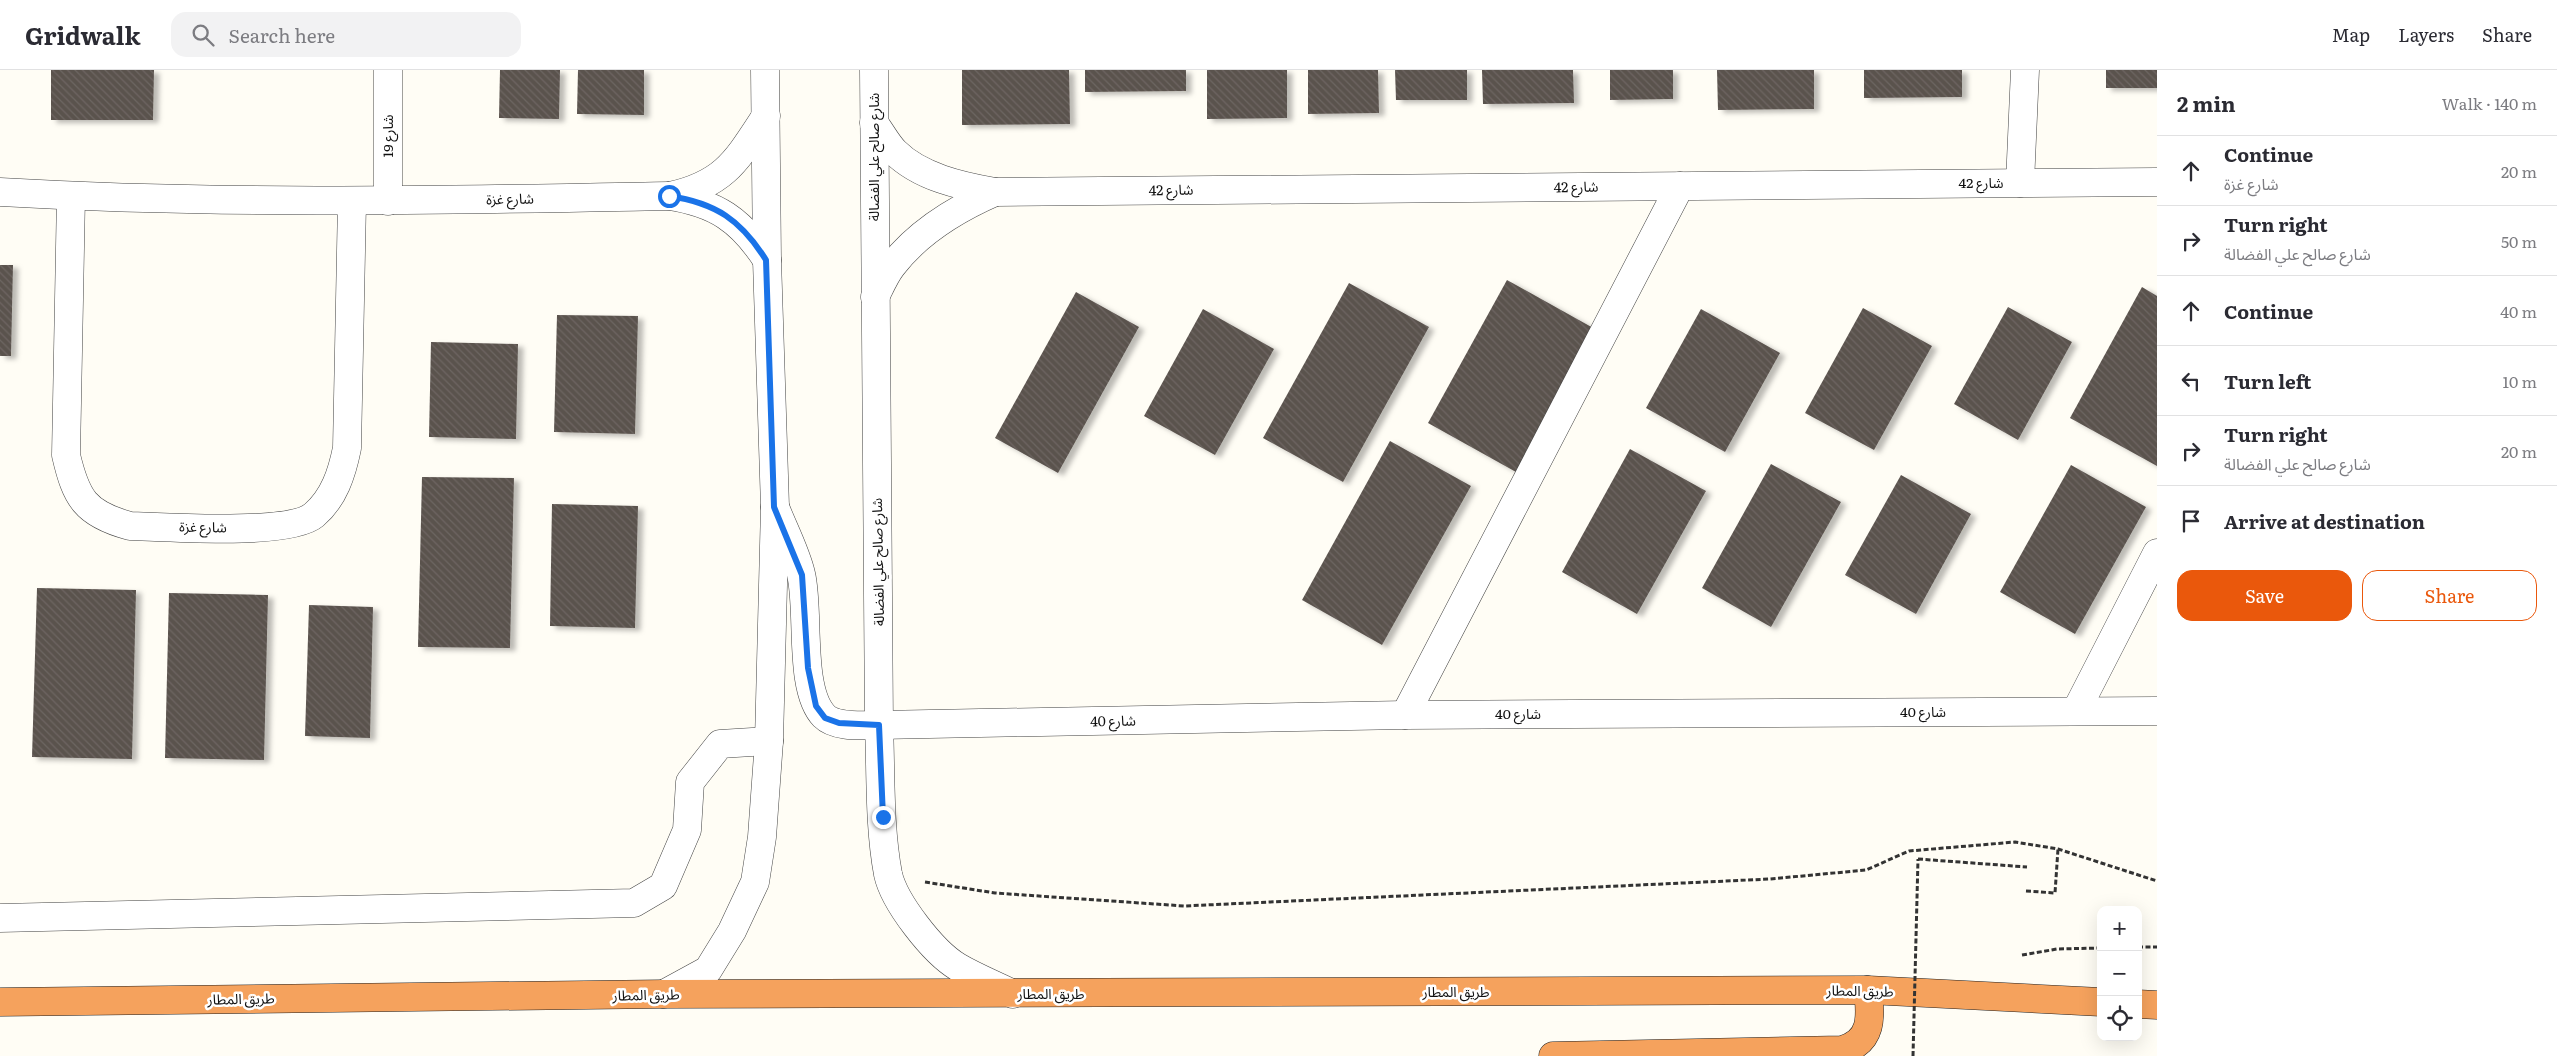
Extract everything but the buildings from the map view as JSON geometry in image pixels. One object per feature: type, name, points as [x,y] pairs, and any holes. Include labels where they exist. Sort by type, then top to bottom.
[{"type":"highway","name":"طريق المطار","points":[[0,1002],[664,994],[1868,990],[2097,1002]]},
{"type":"highway","points":[[1553,1056],[1842,1050],[1855,1045],[1866,1035],[1870,1015],[1868,990]]},
{"type":"highway","points":[[2142,1004],[2157,1005]]},
{"type":"street","name":"شارع 19","points":[[388,70],[388,201]]},
{"type":"street","points":[[664,994],[708,970],[732,931],[755,882],[762,837],[769,741],[774,507],[766,260],[765,70]]},
{"type":"street","name":"شارع صالح علي الفضالة","points":[[874,70],[879,725],[883,817],[889,876],[905,908],[928,942],[957,966],[1013,994]]},
{"type":"street","points":[[2020,183],[2025,70]]},
{"type":"street","name":"شارع غزة","points":[[669,196],[696,190],[722,174],[744,150],[766,116]]},
{"type":"street","name":"شارع 42","points":[[874,123],[895,152],[920,168],[945,181],[995,192],[2157,182]]},
{"type":"street","points":[[1405,715],[1680,186]]},
{"type":"street","name":"شارع غزة","points":[[0,192],[72,196],[352,202],[669,196],[695,200],[721,212],[743,229],[766,260]]},
{"type":"street","name":"شارع 42","points":[[875,297],[891,267],[912,244],[944,218],[995,192]]},
{"type":"street","name":"شارع غزة","points":[[72,196],[66,455],[72,484],[89,508],[107,520],[130,526],[273,528],[297,523],[313,516],[331,494],[342,472],[347,448],[352,202]]},
{"type":"street","name":"شارع 40","points":[[774,507],[802,575],[808,668],[816,706],[825,718],[839,723],[879,725],[1405,715],[2157,711]]},
{"type":"street","points":[[2076,711],[2157,553]]},
{"type":"street","points":[[0,918],[634,902],[663,886],[687,830],[690,782],[720,744],[769,741]]},
{"type":"path","points":[[889,876],[995,893],[1184,906],[1770,879],[1866,870],[1909,851],[2015,842],[2058,849],[2157,881]]},
{"type":"path","points":[[2026,891],[2055,893],[2058,849]]},
{"type":"path","points":[[1913,1056],[1918,859],[2028,867]]},
{"type":"path","points":[[2142,948],[2157,947]]},
{"type":"path","points":[[2022,955],[2057,949],[2097,948]]},
{"type":"route","points":[[669,196],[695,200],[721,212],[743,229],[756,244],[766,260],[774,507],[802,575],[808,668],[816,706],[825,718],[839,723],[879,725],[883,817]]}]
